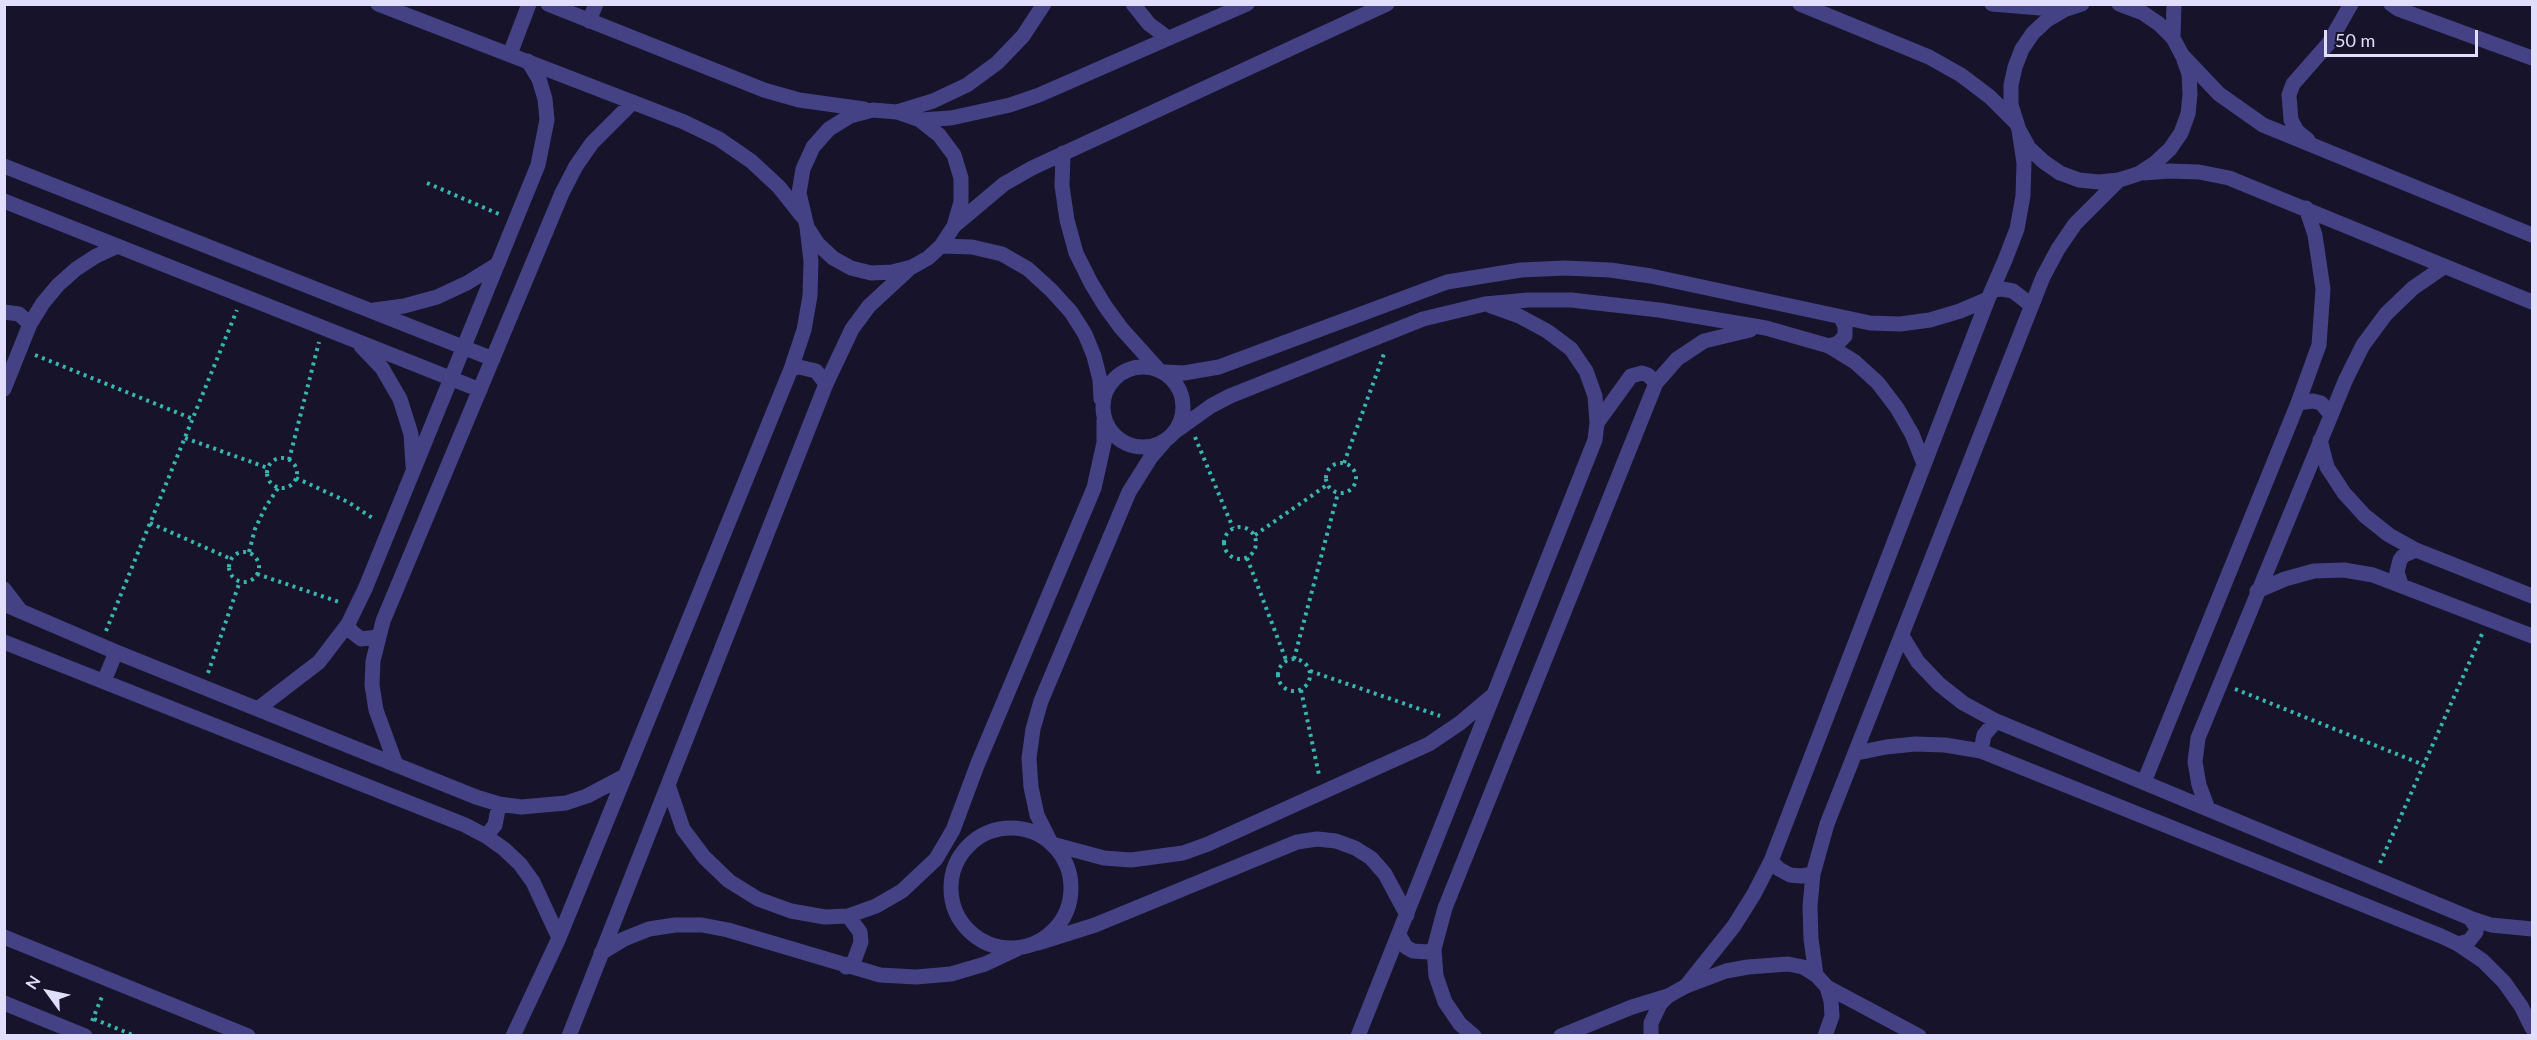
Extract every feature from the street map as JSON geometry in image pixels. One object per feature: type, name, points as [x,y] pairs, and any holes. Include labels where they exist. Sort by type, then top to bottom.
[{"type":"street","points":[[378,4],[633,102],[719,139],[751,161],[779,187],[818,244],[833,258],[851,268],[882,273],[912,267]]},
{"type":"street","points":[[510,54],[529,4]]},
{"type":"street","points":[[548,4],[764,90],[799,100],[897,112],[920,120],[939,135],[954,155],[961,178],[962,202],[954,226],[941,246],[890,285],[852,329],[826,384],[569,1035]]},
{"type":"street","points":[[589,21],[596,4]]},
{"type":"street","points":[[897,112],[933,101],[967,85],[997,63],[1023,36],[1044,4]]},
{"type":"street","points":[[1133,4],[1149,24],[1167,38]]},
{"type":"street","points":[[920,120],[951,118],[1011,105],[1040,95],[1247,4]]},
{"type":"street","points":[[1800,4],[1929,57],[1961,75],[1983,92],[2018,127],[2029,148],[2044,162],[2060,173],[2079,180],[2099,182],[2119,180],[2138,174],[2156,164],[2181,133],[2188,114],[2189,74],[2173,38],[2143,13],[2119,4]]},
{"type":"street","points":[[1992,4],[2071,7]]},
{"type":"street","points":[[2173,38],[2174,4]]},
{"type":"street","points":[[2314,146],[2297,131],[2291,120],[2289,95],[2293,84],[2329,44],[2351,4]]},
{"type":"street","points":[[2391,4],[2398,9],[2532,58]]},
{"type":"street","points":[[954,226],[1004,184],[1063,153],[1379,6]]},
{"type":"street","points":[[1686,986],[1734,926],[1771,861],[2017,229],[2023,196],[2024,163],[2012,105],[2011,86],[2014,67],[2033,33],[2047,20],[2071,7]]},
{"type":"street","points":[[2182,55],[2219,94],[2262,125],[2532,235]]},
{"type":"street","points":[[259,708],[319,662],[348,624],[389,530],[538,165],[547,120],[545,99],[539,79],[528,62]]},
{"type":"street","points":[[395,762],[376,710],[372,685],[373,661],[378,637],[562,193],[576,166],[592,143],[633,102]]},
{"type":"street","points":[[513,1035],[559,938],[791,369],[804,330],[810,296],[811,261],[799,193],[802,169],[813,147],[829,129],[850,116],[873,110]]},
{"type":"street","points":[[1038,943],[1057,928],[1068,908],[1071,885],[1066,863],[1051,843],[1037,815],[1031,787],[1029,758],[1033,729],[1041,701],[1129,492],[1139,474],[1182,419],[1182,399],[1174,381],[1161,371],[1127,335],[1105,306],[1076,252],[1067,220],[1064,198],[1063,153]]},
{"type":"street","points":[[4,166],[493,359]]},
{"type":"street","points":[[2138,174],[2169,171],[2199,172],[2229,178],[2532,302]]},
{"type":"street","points":[[1816,975],[1811,939],[1810,906],[1814,874],[1827,825],[2031,305],[2058,249],[2076,224],[2119,180]]},
{"type":"street","points":[[4,201],[480,390]]},
{"type":"street","points":[[2144,782],[2298,403],[2319,345],[2322,317],[2321,262],[2306,208]]},
{"type":"street","points":[[4,388],[30,324],[58,285],[96,256],[118,246]]},
{"type":"street","points":[[668,785],[683,829],[704,857],[729,881],[758,899],[791,911],[825,917],[849,916],[876,906],[902,891],[936,859],[953,830],[978,763],[1094,488],[1104,443],[1104,420],[1100,380],[1085,334],[1071,312],[1051,290],[1029,269],[1002,254],[972,247],[941,246]]},
{"type":"street","points":[[371,311],[404,306],[437,297],[467,283],[496,265]]},
{"type":"street","points":[[2208,809],[2199,785],[2195,762],[2198,738],[2320,440],[2363,345],[2386,314],[2413,288],[2445,266]]},
{"type":"street","points":[[1102,404],[1105,392],[1121,372],[1139,367],[1184,373],[1218,367],[1447,282],[1521,270],[1576,269],[1651,276],[1841,318],[1900,324],[1930,320],[1960,311],[2002,288],[2013,291],[2031,305]]},
{"type":"street","points":[[1104,420],[1111,433],[1122,442],[1136,447],[1151,447],[1230,396],[1423,319],[1485,304],[1528,300],[1571,300],[1659,310],[1767,328],[1829,346],[1855,362],[1878,383],[1897,408],[1912,434],[1924,464]]},
{"type":"street","points":[[1358,1035],[1590,457],[1597,423],[1592,388],[1586,371],[1571,349],[1519,316],[1485,304]]},
{"type":"street","points":[[4,312],[19,314],[30,324]]},
{"type":"street","points":[[1829,346],[1839,343],[1845,336],[1845,326],[1841,318]]},
{"type":"street","points":[[1474,1035],[1460,1024],[1445,1002],[1436,976],[1434,948],[1445,908],[1656,383],[1677,359],[1704,341],[1734,332],[1767,328]]},
{"type":"street","points":[[357,341],[382,368],[400,399],[411,434],[413,470]]},
{"type":"street","points":[[791,369],[799,367],[816,371],[826,384]]},
{"type":"street","points":[[1597,423],[1631,376],[1642,373],[1648,375],[1656,383]]},
{"type":"street","points":[[2298,403],[2313,401],[2321,403],[2331,415]]},
{"type":"street","points":[[2320,440],[2328,467],[2344,493],[2365,516],[2389,536],[2416,550],[2532,596]]},
{"type":"street","points":[[2401,584],[2397,572],[2400,560],[2404,555],[2416,550]]},
{"type":"street","points":[[2257,591],[2285,579],[2314,571],[2344,570],[2373,575],[2401,584],[2532,636]]},
{"type":"street","points":[[4,589],[20,610]]},
{"type":"street","points":[[4,604],[116,652],[395,762],[476,797],[499,804],[533,807],[566,803],[587,796],[625,776]]},
{"type":"street","points":[[348,624],[351,631],[361,639],[378,637]]},
{"type":"street","points":[[1902,636],[1918,662],[1939,684],[1963,703],[1996,721],[2470,918],[2491,925],[2532,929]]},
{"type":"street","points":[[6,644],[465,825],[486,836],[512,857],[533,882],[559,938]]},
{"type":"street","points":[[104,681],[116,652]]},
{"type":"street","points":[[1017,949],[996,947],[976,939],[961,923],[952,903],[950,882],[958,861],[970,844],[988,832],[1009,827],[1031,831],[1051,843],[1104,858],[1131,860],[1183,853],[1208,844],[1429,744],[1460,723],[1496,692]]},
{"type":"street","points":[[1981,751],[1984,735],[1996,721]]},
{"type":"street","points":[[1857,753],[1915,744],[1945,745],[1981,751],[2458,944],[2483,961],[2504,982],[2521,1006],[2532,1028]]},
{"type":"street","points":[[486,836],[498,818],[499,804]]},
{"type":"street","points":[[953,830],[958,861]]},
{"type":"street","points":[[601,953],[624,939],[649,930],[675,925],[702,925],[728,930],[846,967],[880,975],[916,978],[951,974],[985,964],[1017,949],[1095,925],[1297,842],[1317,839],[1336,841],[1355,848],[1371,858],[1385,874],[1407,915]]},
{"type":"street","points":[[924,871],[958,861]]},
{"type":"street","points":[[1771,861],[1790,875],[1814,874]]},
{"type":"street","points":[[846,967],[854,961],[861,942],[860,932],[849,916]]},
{"type":"street","points":[[2458,944],[2469,941],[2475,932],[2476,927],[2470,918]]},
{"type":"street","points":[[1399,935],[1406,947],[1413,951],[1428,952],[1434,948]]},
{"type":"street","points":[[4,937],[248,1035]]},
{"type":"street","points":[[1561,1035],[1632,1007],[1668,996],[1686,986],[1726,971],[1770,964],[1803,967],[1816,975],[1827,987],[1919,1035]]},
{"type":"street","points":[[1825,1035],[1832,1016],[1827,987]]},
{"type":"street","points":[[1651,1035],[1654,1013],[1668,996]]},
{"type":"street","points":[[4,1003],[87,1031]]},
{"type":"path","points":[[427,183],[514,221]]},
{"type":"path","points":[[100,645],[243,296]]},
{"type":"path","points":[[289,460],[322,327]]},
{"type":"path","points":[[1344,463],[1393,331]]},
{"type":"path","points":[[20,349],[193,419]]},
{"type":"path","points":[[1189,421],[1233,528]]},
{"type":"path","points":[[185,438],[268,468]]},
{"type":"path","points":[[276,459],[289,460],[295,468],[296,478],[289,486],[278,488],[268,480],[268,468],[276,459]]},
{"type":"path","points":[[1337,463],[1344,463],[1354,471],[1355,484],[1351,490],[1338,493],[1327,485],[1327,472],[1337,463]]},
{"type":"path","points":[[296,478],[348,502],[389,530]]},
{"type":"path","points":[[1255,535],[1327,485]]},
{"type":"path","points":[[249,552],[260,519],[278,488]]},
{"type":"path","points":[[1294,659],[1338,493]]},
{"type":"path","points":[[150,523],[231,560]]},
{"type":"path","points":[[1245,527],[1255,535],[1256,548],[1247,558],[1240,560],[1227,554],[1224,539],[1233,528],[1245,527]]},
{"type":"path","points":[[249,552],[258,561],[257,574],[247,582],[240,581],[230,572],[231,560],[236,554],[249,552]]},
{"type":"path","points":[[1247,558],[1286,660]]},
{"type":"path","points":[[257,574],[356,608]]},
{"type":"path","points":[[204,686],[240,581]]},
{"type":"path","points":[[2373,877],[2489,619]]},
{"type":"path","points":[[1301,690],[1287,690],[1278,680],[1281,665],[1286,660],[1301,660],[1310,671],[1460,723]]},
{"type":"path","points":[[1301,690],[1310,679],[1310,671]]},
{"type":"path","points":[[2220,682],[2424,765]]},
{"type":"path","points":[[1301,690],[1323,792]]},
{"type":"path","points":[[87,1031],[109,979]]},
{"type":"path","points":[[93,1019],[135,1035]]}]
